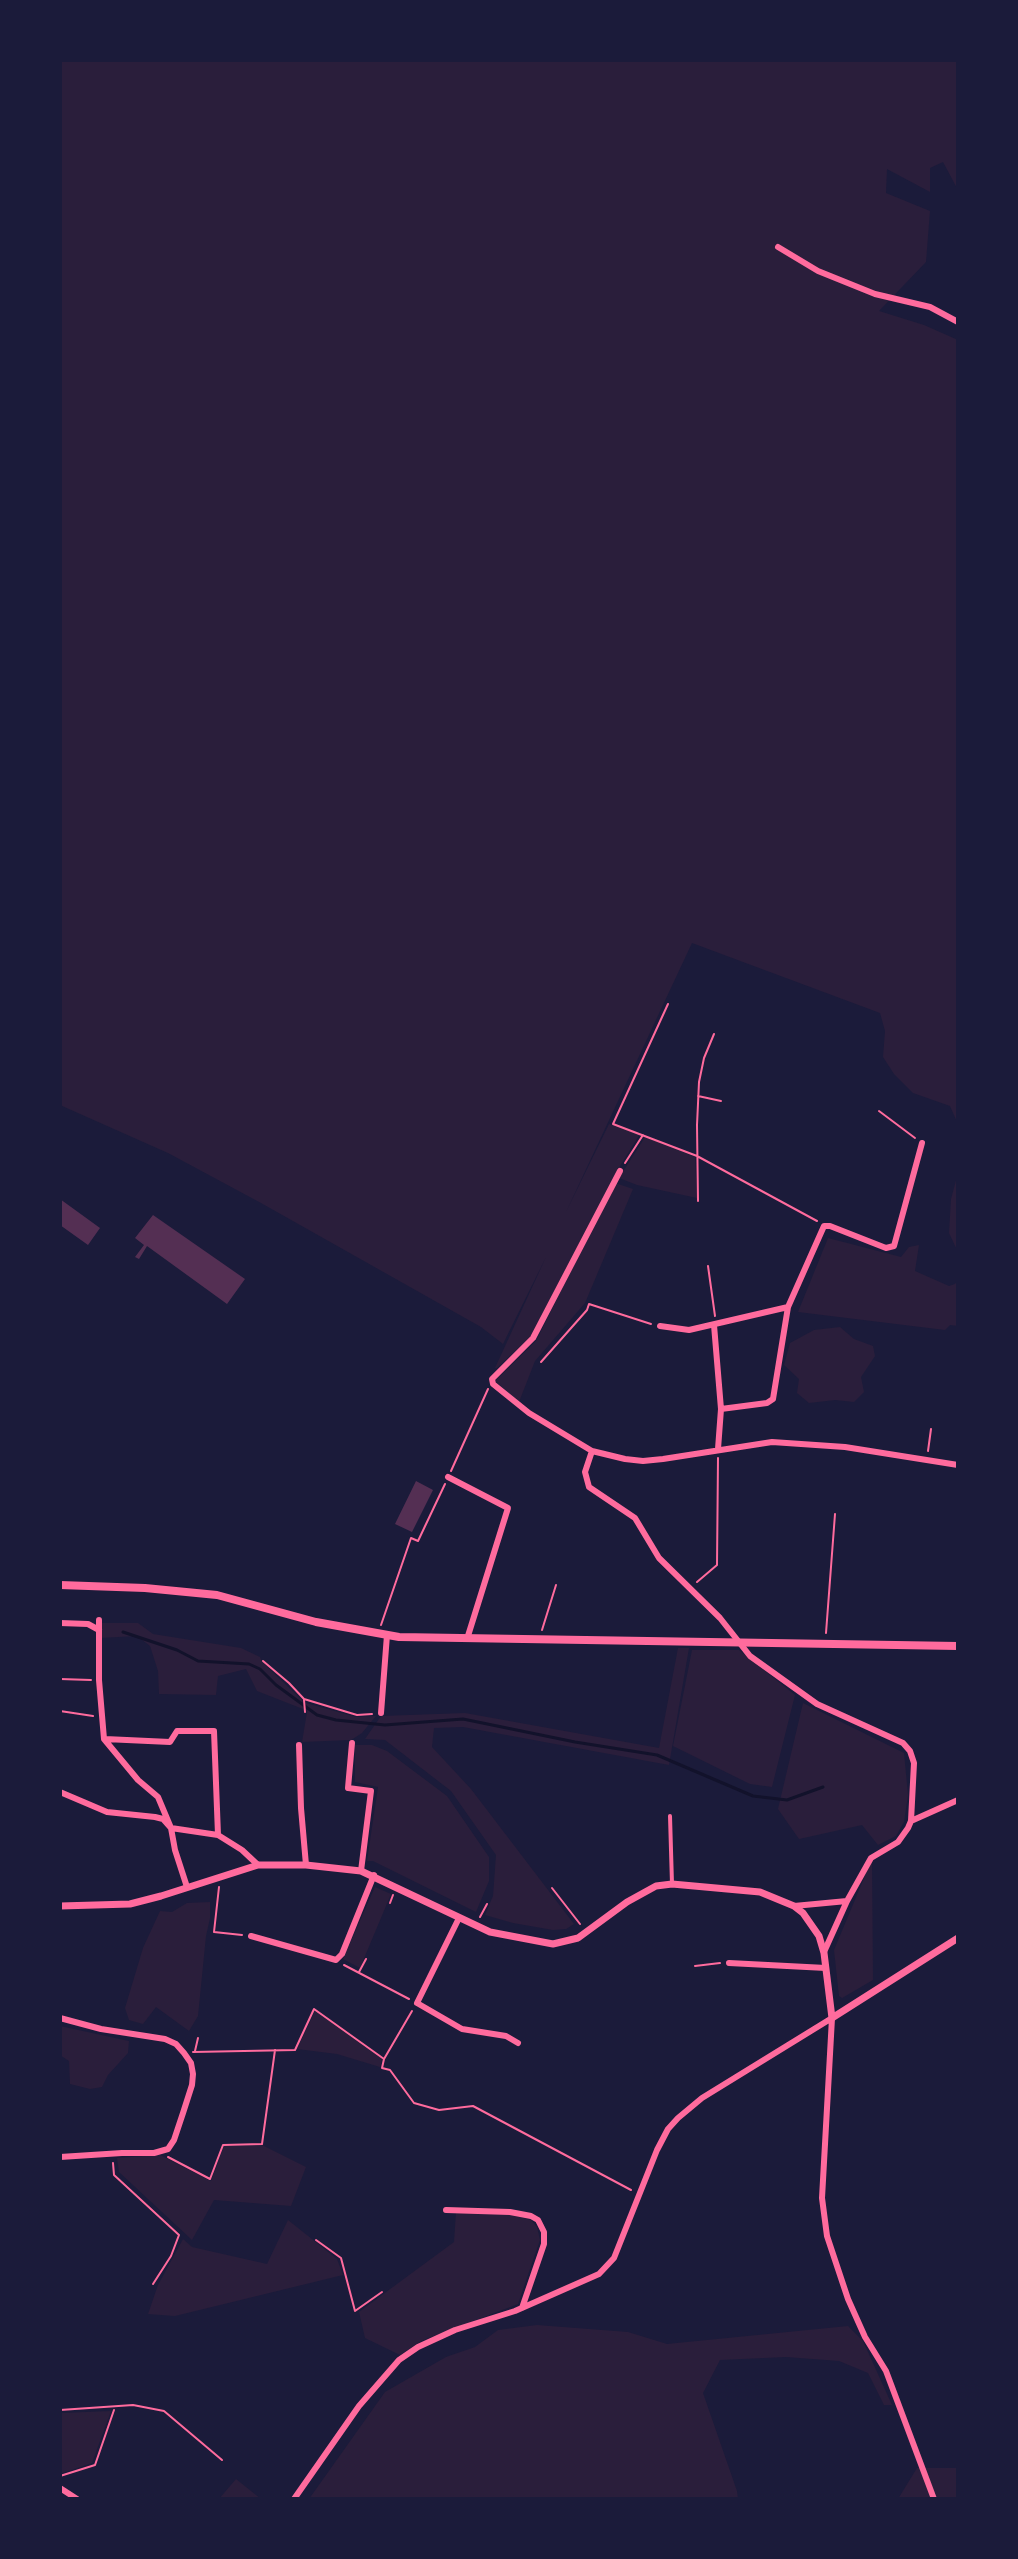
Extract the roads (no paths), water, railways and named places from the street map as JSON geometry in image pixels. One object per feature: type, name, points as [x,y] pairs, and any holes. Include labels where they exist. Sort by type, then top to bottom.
[{"type":"main road","points":[[60,1585],[145,1588],[217,1595],[316,1622],[382,1634],[467,1639],[958,1646]]},
{"type":"street","points":[[778,247],[818,271],[875,294],[930,307],[958,322]]},
{"type":"street","points":[[721,1409],[767,1403],[773,1399],[788,1307],[825,1225],[886,1248],[892,1248],[896,1243],[922,1143]]},
{"type":"street","points":[[620,1171],[533,1338],[492,1381],[493,1384],[529,1413],[592,1451],[625,1459],[643,1461],[772,1442],[845,1447],[958,1465]]},
{"type":"street","points":[[660,1326],[689,1330],[788,1307]]},
{"type":"street","points":[[714,1325],[721,1409],[718,1449]]},
{"type":"street","points":[[592,1451],[585,1472],[589,1487],[635,1518],[659,1558],[720,1618],[756,1661],[817,1704],[907,1746],[914,1763],[911,1821],[904,1837],[871,1858],[847,1901],[824,1953]]},
{"type":"street","points":[[448,1477],[508,1508],[467,1639]]},
{"type":"street","points":[[99,1620],[99,1680],[104,1739],[138,1780],[158,1797],[171,1828],[187,1887]]},
{"type":"street","points":[[60,1623],[88,1624],[99,1630]]},
{"type":"street","points":[[381,1713],[382,1634]]},
{"type":"street","points":[[104,1739],[170,1742],[177,1731],[214,1731],[218,1835]]},
{"type":"street","points":[[352,1743],[348,1788],[371,1791],[361,1871]]},
{"type":"street","points":[[299,1745],[306,1865]]},
{"type":"street","points":[[60,1792],[107,1812],[163,1819],[171,1828],[218,1835],[258,1865]]},
{"type":"street","points":[[911,1821],[958,1800]]},
{"type":"street","points":[[670,1816],[672,1884]]},
{"type":"street","points":[[60,1906],[130,1904],[258,1865],[306,1865],[361,1871],[490,1932],[553,1944],[564,1943],[585,1932],[647,1890],[672,1884],[760,1892],[794,1906],[814,1929],[824,1953],[832,2018],[822,2198],[827,2236],[848,2299],[865,2337],[886,2371],[934,2499]]},
{"type":"street","points":[[251,1936],[336,1960],[342,1954],[374,1875]]},
{"type":"street","points":[[794,1906],[847,1901]]},
{"type":"street","points":[[459,1918],[417,2003],[462,2029],[506,2036],[518,2043]]},
{"type":"street","points":[[294,2499],[359,2406],[399,2360],[418,2347],[455,2330],[522,2308],[591,2279],[604,2269],[618,2250],[661,2141],[685,2112],[702,2098],[958,1938]]},
{"type":"street","points":[[729,1963],[826,1968]]},
{"type":"street","points":[[60,2018],[101,2029],[165,2039],[176,2044],[191,2063],[192,2085],[174,2140],[168,2149],[159,2153],[60,2157]]},
{"type":"street","points":[[446,2210],[510,2212],[538,2220],[544,2232],[544,2244],[522,2308]]},
{"type":"street","points":[[60,2488],[77,2499]]},
{"type":"waterway","points":[[123,1632],[177,1650],[198,1661],[249,1664],[260,1669],[276,1685],[317,1715],[336,1720],[385,1725],[463,1719],[657,1755],[753,1796],[787,1800],[823,1787]]}]
